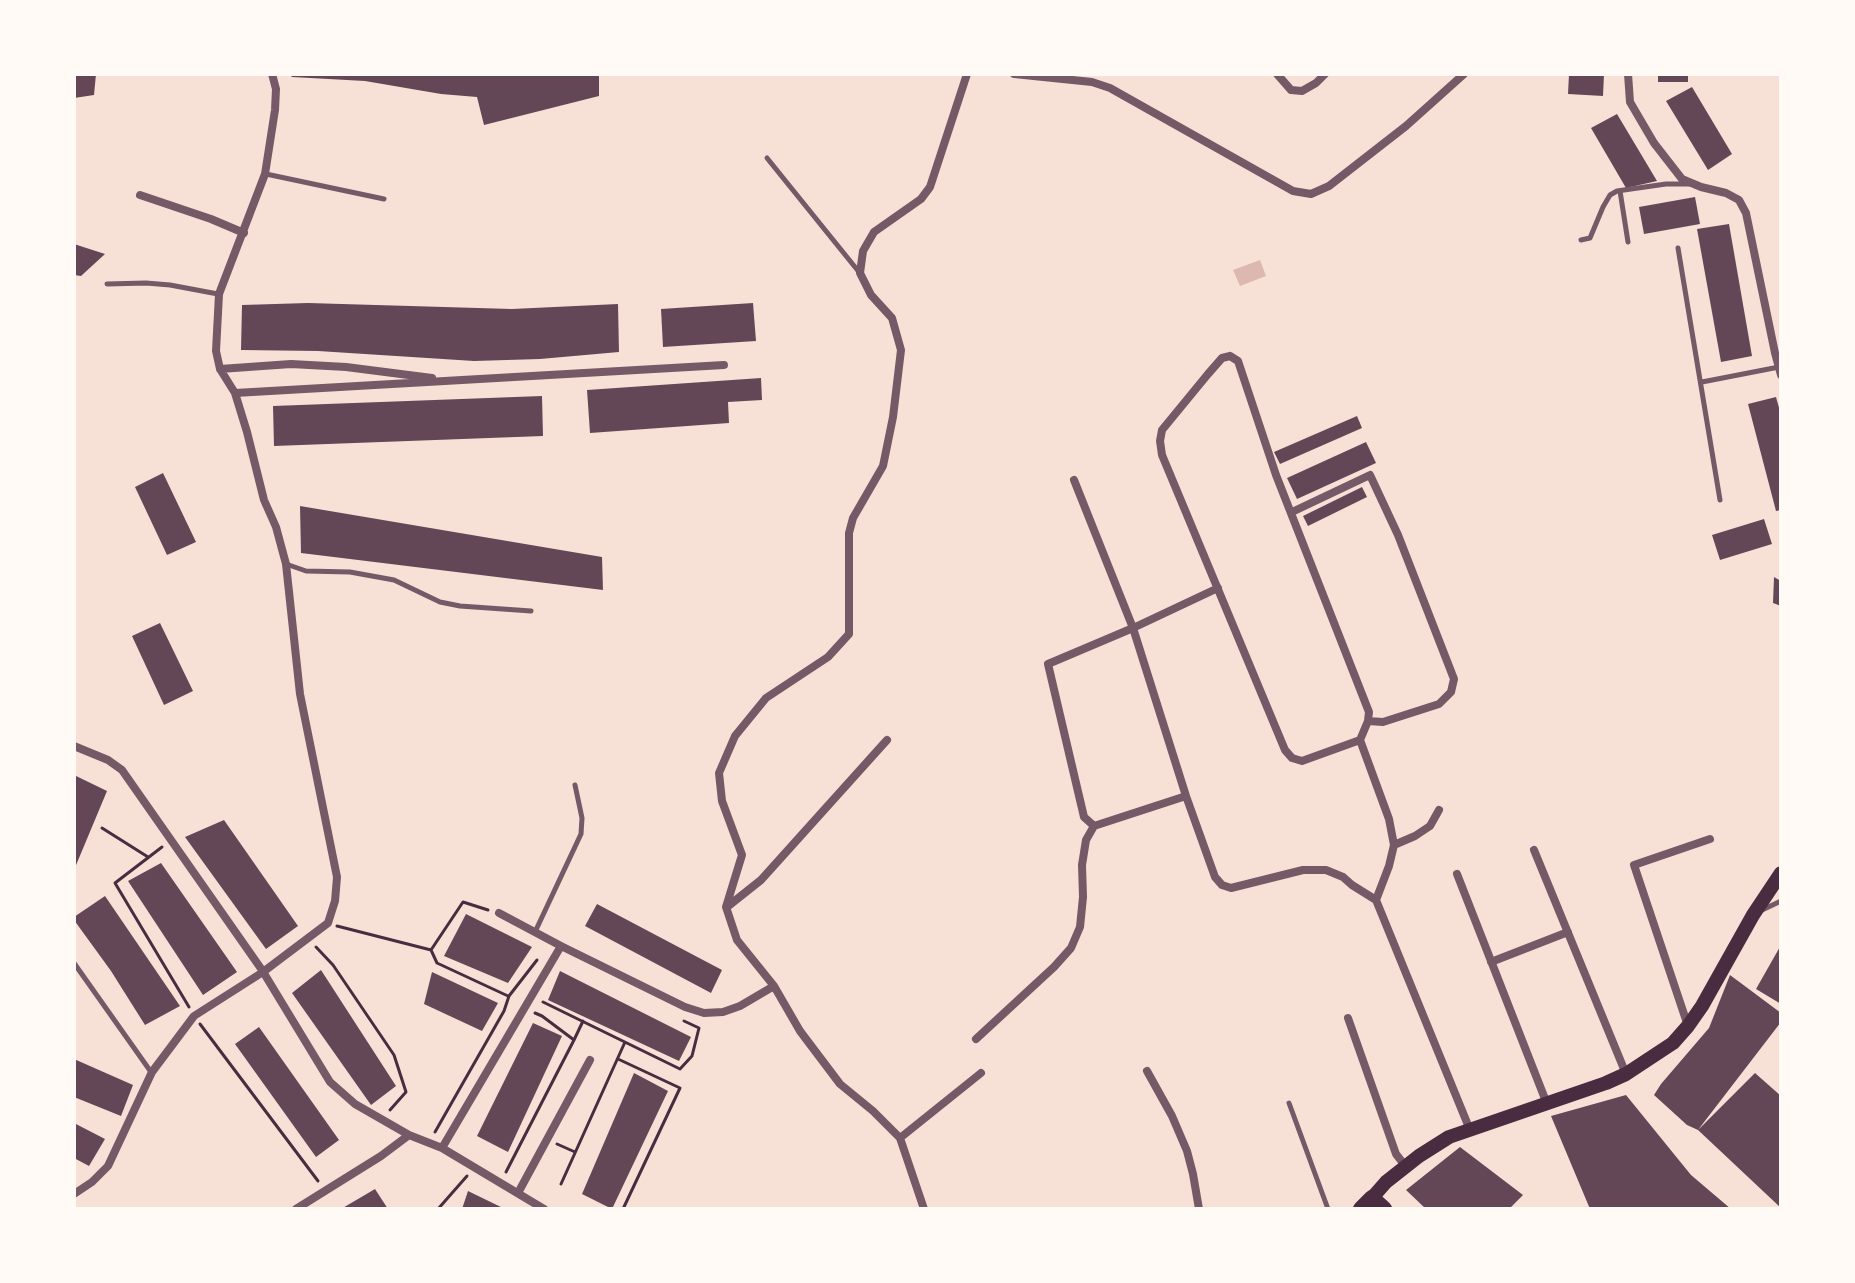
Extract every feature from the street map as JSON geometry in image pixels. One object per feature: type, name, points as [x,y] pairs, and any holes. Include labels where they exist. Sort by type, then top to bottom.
[{"type":"main road","points":[[1372,1205],[1386,1182],[1437,1144],[1591,1089],[1626,1074],[1673,1043],[1702,1006],[1753,915],[1781,873]]},
{"type":"street","points":[[75,1193],[108,1166],[152,1072],[194,1016],[263,972],[328,923],[335,901],[337,877],[300,694],[286,564],[276,527],[264,500],[235,393],[220,369],[216,351],[219,294],[265,174],[275,110],[276,89],[272,74]]},
{"type":"street","points":[[924,1209],[900,1138],[840,1084],[800,1031],[774,986],[737,940],[726,907],[742,855],[722,801],[719,773],[735,736],[766,698],[828,657],[849,634],[849,533],[853,518],[883,466],[901,350],[892,318],[871,295],[860,273],[863,251],[874,232],[921,199],[930,187],[967,74]]},
{"type":"street","points":[[1014,74],[1092,82],[1110,88],[1293,191],[1311,194],[1329,186],[1406,126],[1464,74]]},
{"type":"street","points":[[1084,74],[1092,82]]},
{"type":"street","points":[[1277,74],[1291,90],[1302,91],[1325,74]]},
{"type":"street","points":[[1628,74],[1630,102],[1654,143],[1682,179],[1726,193],[1739,200],[1746,213],[1780,371]]},
{"type":"street","points":[[140,195],[244,233]]},
{"type":"street","points":[[1360,740],[1302,761],[1292,758],[1285,750],[1162,455],[1162,430],[1222,358],[1230,356],[1238,361],[1276,475],[1369,712],[1360,740],[1389,819],[1394,845],[1376,900]]},
{"type":"street","points":[[220,369],[291,364],[346,367],[453,381]]},
{"type":"street","points":[[235,393],[724,365]]},
{"type":"street","points":[[1292,512],[1370,475],[1398,535],[1454,679],[1451,692],[1439,704],[1383,722],[1368,721]]},
{"type":"street","points":[[1074,480],[1133,628],[1215,877],[1222,885],[1231,888],[1303,870],[1326,870],[1343,877],[1376,900],[1470,1130]]},
{"type":"street","points":[[1094,826],[1084,817],[1048,664],[1218,588]]},
{"type":"street","points":[[726,907],[761,880],[887,740]]},
{"type":"street","points":[[74,746],[108,760],[122,770],[263,972],[330,1082],[355,1104],[409,1135],[442,1148],[544,1209]]},
{"type":"street","points":[[976,1039],[1071,948],[1080,927],[1086,840],[1094,826],[1186,796]]},
{"type":"street","points":[[1394,845],[1430,826],[1439,810]]},
{"type":"street","points":[[1688,1026],[1634,865],[1710,839]]},
{"type":"street","points":[[1534,850],[1626,1074]]},
{"type":"street","points":[[1457,874],[1547,1104]]},
{"type":"street","points":[[499,913],[685,1007],[704,1013],[723,1012],[740,1006],[774,986]]},
{"type":"street","points":[[1491,962],[1568,932]]},
{"type":"street","points":[[442,1148],[561,946]]},
{"type":"street","points":[[1348,1018],[1396,1154],[1406,1167]]},
{"type":"street","points":[[518,1193],[590,1060]]},
{"type":"street","points":[[1147,1071],[1184,1142],[1199,1209]]},
{"type":"street","points":[[900,1138],[981,1073]]},
{"type":"street","points":[[296,1209],[409,1135]]},
{"type":"lane","points":[[767,158],[860,273]]},
{"type":"lane","points":[[265,174],[384,199]]},
{"type":"lane","points":[[1581,240],[1590,238],[1610,195],[1666,184],[1695,184]]},
{"type":"lane","points":[[1620,191],[1628,242]]},
{"type":"lane","points":[[1678,248],[1720,500]]},
{"type":"lane","points":[[107,284],[170,285],[219,294]]},
{"type":"lane","points":[[1702,382],[1780,371]]},
{"type":"lane","points":[[286,564],[306,571],[350,572],[394,580],[440,602],[460,606],[531,611]]},
{"type":"lane","points":[[535,932],[581,834],[582,818],[575,785]]},
{"type":"lane","points":[[1753,915],[1781,901]]},
{"type":"lane","points":[[74,963],[152,1072]]},
{"type":"lane","points":[[1289,1103],[1328,1209]]},
{"type":"path","points":[[102,828],[148,857]]},
{"type":"path","points":[[431,950],[463,902],[499,913]]},
{"type":"path","points":[[328,923],[431,950]]},
{"type":"path","points":[[308,938],[333,965],[394,1055],[406,1092],[388,1112]]},
{"type":"path","points":[[433,1135],[504,1011],[509,996],[552,942]]},
{"type":"path","points":[[431,950],[437,963],[509,996]]},
{"type":"path","points":[[531,996],[680,1069],[692,1056],[699,1028],[673,1015]]},
{"type":"path","points":[[542,1016],[574,1040]]},
{"type":"path","points":[[501,1183],[583,1021]]},
{"type":"path","points":[[561,1184],[625,1042]]},
{"type":"path","points":[[618,1059],[680,1088],[623,1209]]},
{"type":"path","points":[[546,1140],[575,1152]]},
{"type":"path","points":[[438,1209],[475,1167]]},
{"type":"shaded area","points":[[1260,260],[1266,276],[1240,286],[1233,270]]},
{"type":"building","points":[[74,74],[96,74],[94,95],[74,98]]},
{"type":"building","points":[[289,74],[599,74],[599,96],[484,125],[477,97],[365,81],[292,77]]},
{"type":"building","points":[[1569,74],[1604,74],[1603,96],[1568,94]]},
{"type":"building","points":[[1658,74],[1688,74],[1688,82],[1658,82]]},
{"type":"building","points":[[1692,87],[1732,154],[1708,170],[1666,101]]},
{"type":"building","points":[[1617,114],[1657,181],[1626,188],[1591,128]]},
{"type":"building","points":[[1695,197],[1700,224],[1644,234],[1639,207]]},
{"type":"building","points":[[1729,224],[1752,356],[1721,362],[1697,229]]},
{"type":"building","points":[[74,244],[105,254],[81,276],[74,275]]},
{"type":"building","points":[[308,303],[512,309],[618,304],[619,352],[474,361],[318,351],[241,350],[242,305]]},
{"type":"building","points":[[753,303],[756,341],[663,347],[661,309]]},
{"type":"building","points":[[761,378],[762,400],[728,402],[729,423],[590,433],[587,390]]},
{"type":"building","points":[[542,396],[543,436],[274,446],[273,406]]},
{"type":"building","points":[[1776,397],[1781,415],[1781,510],[1776,511],[1748,404]]},
{"type":"building","points":[[1357,416],[1362,428],[1280,464],[1274,452]]},
{"type":"building","points":[[1366,442],[1376,463],[1297,499],[1287,478]]},
{"type":"building","points":[[163,473],[196,542],[167,555],[135,487]]},
{"type":"building","points":[[1362,487],[1367,497],[1308,526],[1303,516]]},
{"type":"building","points":[[300,506],[602,557],[603,590],[301,553]]},
{"type":"building","points":[[1764,519],[1772,544],[1720,560],[1712,535]]},
{"type":"building","points":[[1774,577],[1781,581],[1781,606],[1773,603]]},
{"type":"building","points":[[160,623],[193,691],[164,705],[132,636]]},
{"type":"building","points":[[74,775],[107,791],[74,870]]},
{"type":"building","points":[[224,820],[298,926],[266,949],[185,837]]},
{"type":"building","points":[[161,863],[237,972],[203,995],[128,881]]},
{"type":"building","points":[[105,896],[180,1006],[145,1025],[74,920]]},
{"type":"building","points":[[597,904],[722,970],[711,993],[585,926]]},
{"type":"building","points":[[466,914],[532,947],[508,983],[444,956]]},
{"type":"building","points":[[1781,945],[1781,1004],[1756,989]]},
{"type":"building","points":[[321,970],[396,1086],[371,1105],[292,993]]},
{"type":"building","points":[[560,971],[691,1037],[679,1061],[548,1000]]},
{"type":"building","points":[[432,972],[498,1003],[482,1031],[424,1004]]},
{"type":"building","points":[[1730,975],[1781,1013],[1781,1022],[1698,1130],[1687,1125],[1654,1095],[1709,1028]]},
{"type":"building","points":[[533,1023],[562,1036],[508,1152],[477,1136]]},
{"type":"building","points":[[259,1027],[339,1140],[316,1157],[235,1044]]},
{"type":"building","points":[[74,1059],[133,1085],[121,1116],[74,1097]]},
{"type":"building","points":[[634,1073],[668,1091],[612,1209],[582,1194]]},
{"type":"building","points":[[1755,1073],[1781,1096],[1781,1208],[1698,1130]]},
{"type":"building","points":[[1626,1095],[1691,1175],[1731,1209],[1590,1209],[1551,1116]]},
{"type":"building","points":[[74,1123],[105,1139],[89,1166],[74,1158]]},
{"type":"building","points":[[1460,1147],[1523,1195],[1509,1209],[1426,1209],[1406,1190]]},
{"type":"building","points":[[375,1189],[388,1209],[341,1209]]},
{"type":"building","points":[[468,1191],[505,1209],[462,1209]]}]
